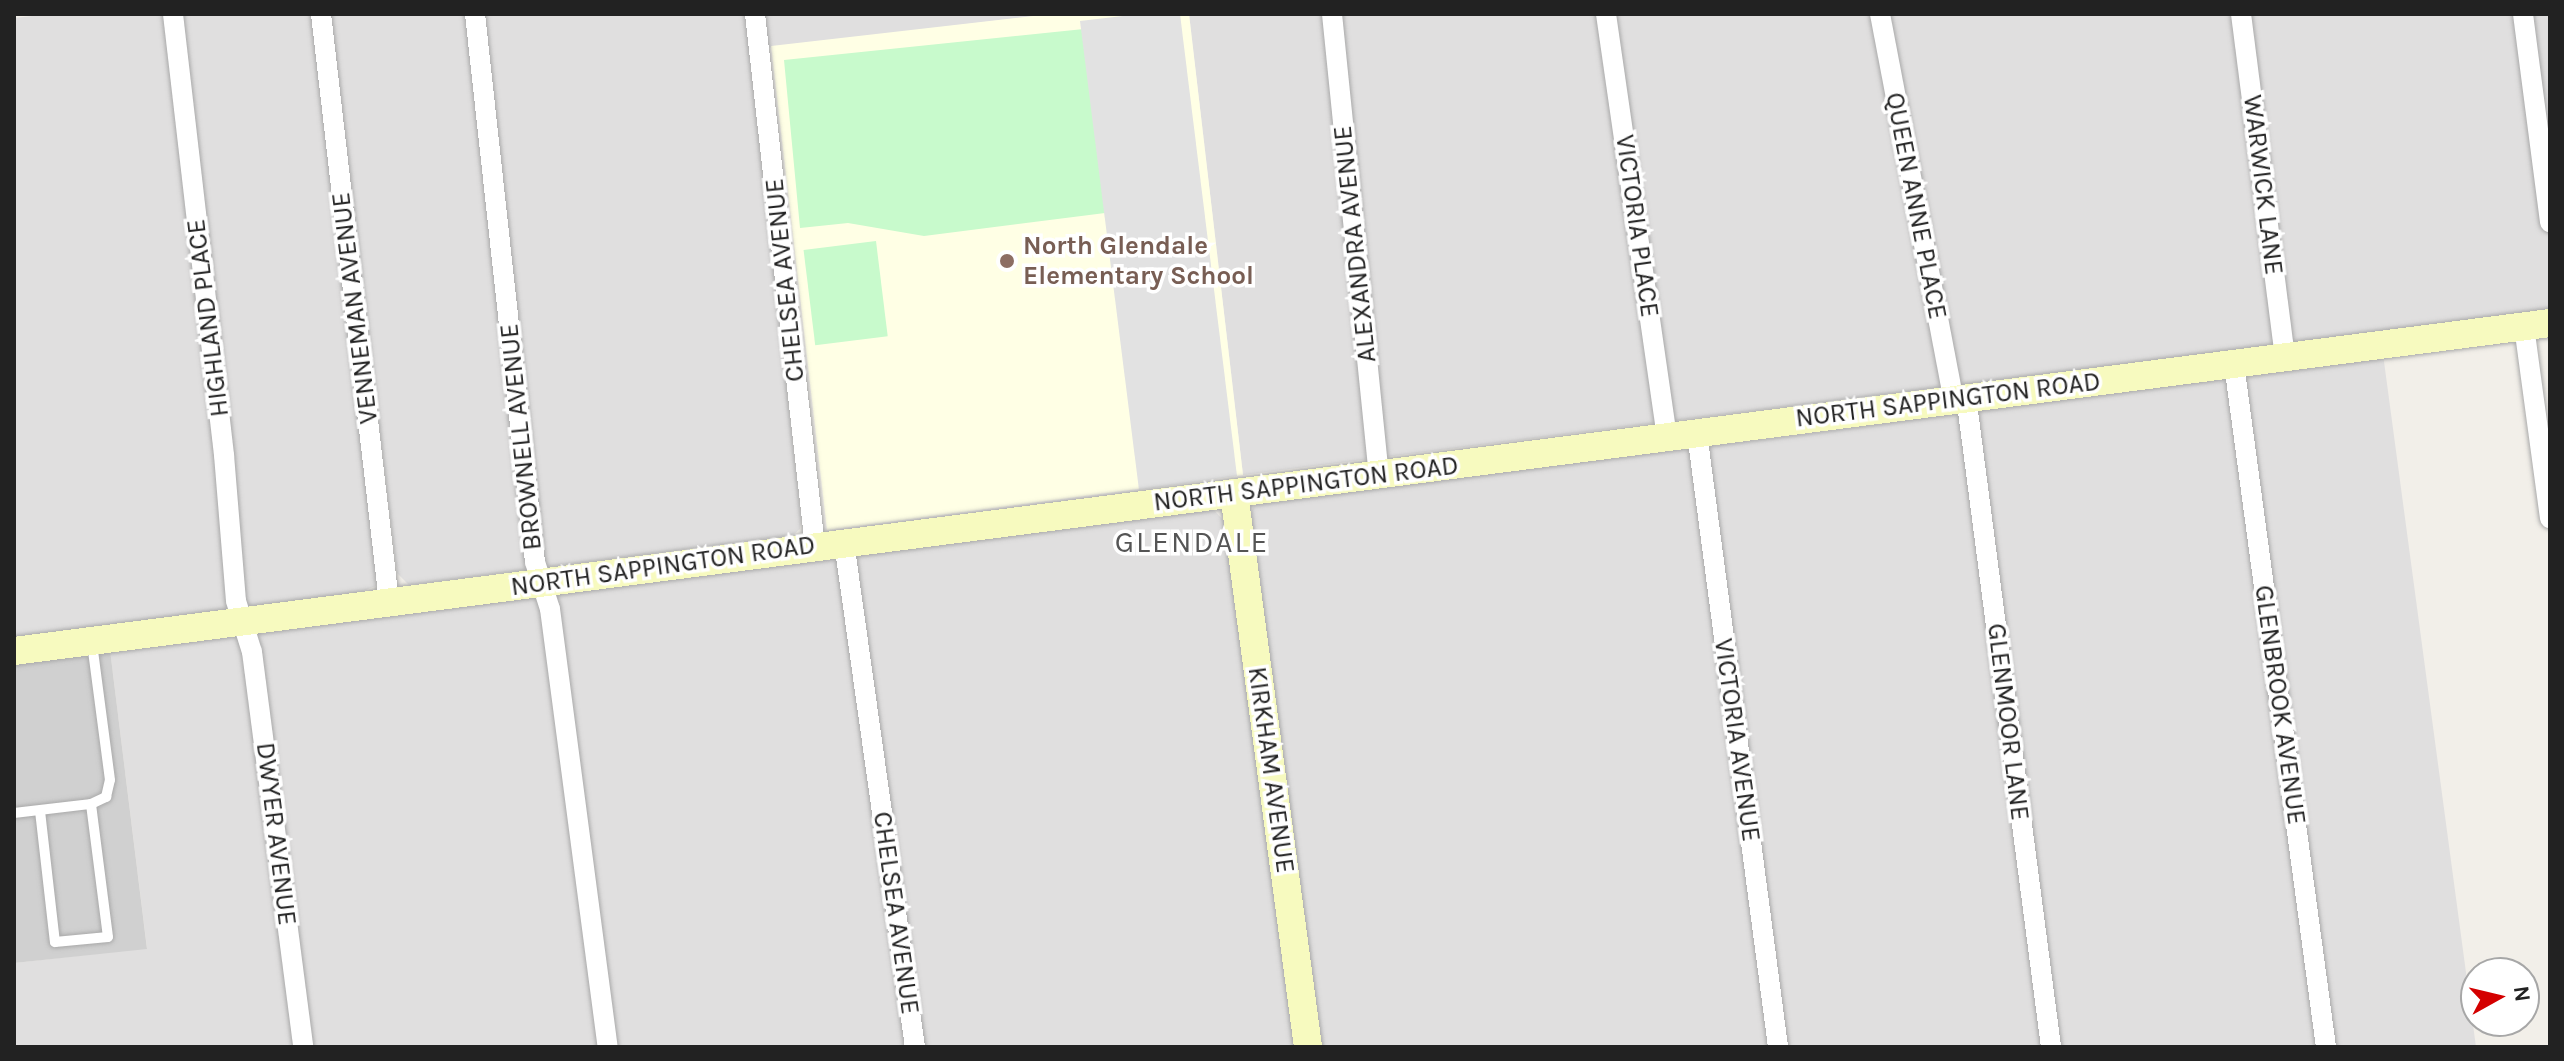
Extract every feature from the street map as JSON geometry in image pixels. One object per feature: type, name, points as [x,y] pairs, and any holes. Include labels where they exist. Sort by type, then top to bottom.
[{"type":"street","name":"HIGHLAND PLACE","points":[[173,14],[224,455],[236,601],[244,621]]},
{"type":"street","name":"VENNEMAN AVENUE","points":[[321,14],[389,602]]},
{"type":"street","name":"BROWNELL AVENUE","points":[[475,14],[535,562],[550,609],[608,1047]]},
{"type":"street","name":"CHELSEA AVENUE","points":[[755,14],[815,546]]},
{"type":"street","name":"ALEXANDRA AVENUE","points":[[1332,14],[1379,474]]},
{"type":"street","name":"VICTORIA PLACE","points":[[1606,14],[1667,437]]},
{"type":"street","name":"QUEEN ANNE PLACE","points":[[1880,14],[1959,397]]},
{"type":"street","name":"WARWICK LANE","points":[[2241,14],[2285,357]]},
{"type":"street","points":[[2523,14],[2550,222]]},
{"type":"street","name":"NORTH SAPPINGTON ROAD","points":[[14,651],[2537,324]]},
{"type":"street","points":[[2537,324],[2550,518]]},
{"type":"street","name":"GLENBROOK AVENUE","points":[[2234,364],[2326,1047]]},
{"type":"street","name":"GLENMOOR LANE","points":[[1959,397],[2051,1047]]},
{"type":"street","name":"VICTORIA AVENUE","points":[[1697,433],[1778,1047]]},
{"type":"street","name":"KIRKHAM AVENUE","points":[[1234,493],[1308,1047]]},
{"type":"street","name":"CHELSEA AVENUE","points":[[844,542],[915,1047]]},
{"type":"street","name":"DWYER AVENUE","points":[[244,621],[252,652],[303,1047]]},
{"type":"lane","points":[[14,813],[91,804],[106,797],[110,780],[92,641]]},
{"type":"lane","points":[[40,811],[55,942],[108,937],[91,804]]},
{"type":"shaded area","points":[[50,14],[316,14],[378,577],[376,586],[355,594],[14,637],[14,18]]},
{"type":"shaded area","points":[[329,14],[1051,14],[749,50],[800,529],[793,535],[409,585],[397,573]]},
{"type":"shaded area","name":"North Glendale Elementary School","points":[[1051,14],[1189,14],[1243,475],[827,530],[771,46]]},
{"type":"shaded area","points":[[1140,14],[1180,14],[1237,476],[1139,490],[1080,21]]},
{"type":"shaded area","points":[[1189,14],[2550,14],[2550,310],[1243,475]]},
{"type":"shaded area","points":[[2383,354],[2464,957],[2460,957],[2460,1037],[2475,1037],[2476,1047],[1322,1047],[1249,517],[1254,506],[1264,501],[1824,432]]},
{"type":"shaded area","points":[[1212,508],[1225,522],[1295,1047],[14,1047],[14,963],[147,948],[110,650]]},
{"type":"shaded area","points":[[110,650],[147,949],[14,963],[14,661]]},
{"type":"green space","points":[[1171,20],[1192,202],[924,236],[848,223],[800,228],[784,60]]},
{"type":"green space","points":[[876,241],[888,336],[815,345],[804,250]]},
{"type":"place","name":"North Glendale Elementary School","points":[[1007,261]]},
{"type":"district","name":"GLENDALE","points":[[1192,542]]}]
